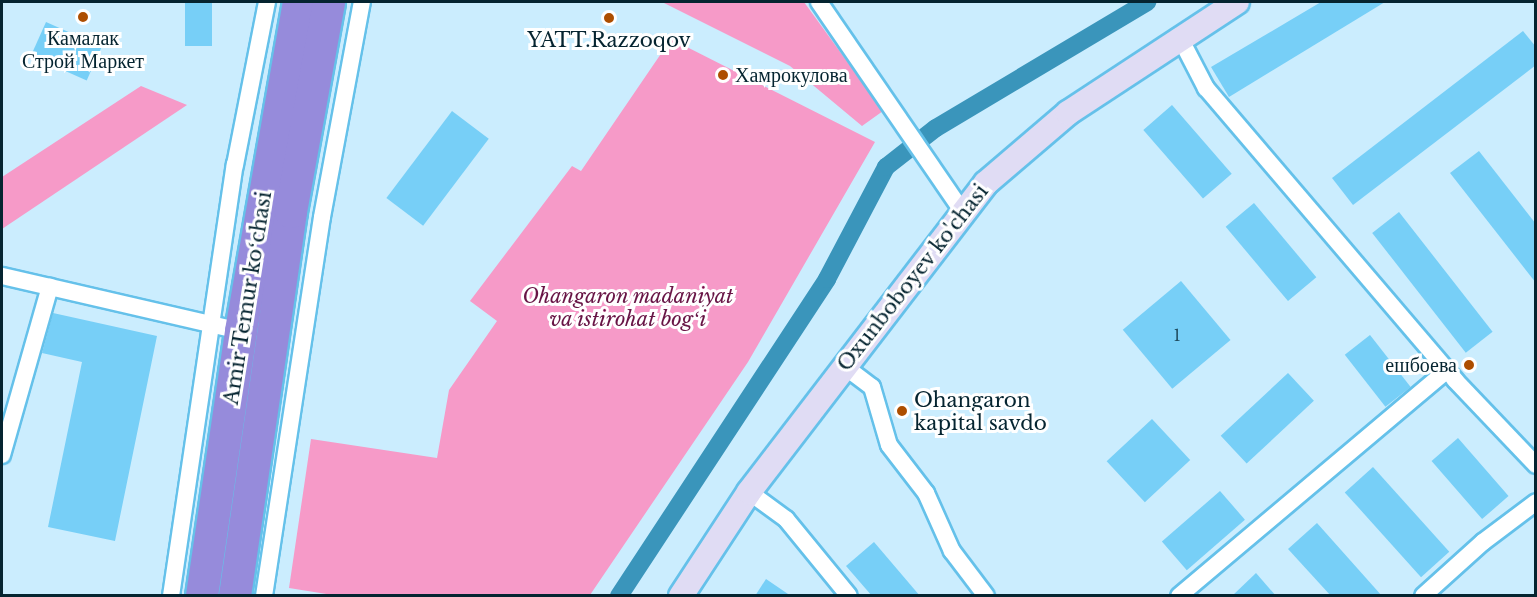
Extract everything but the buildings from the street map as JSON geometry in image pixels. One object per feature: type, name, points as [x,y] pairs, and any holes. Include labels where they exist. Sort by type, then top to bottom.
[{"type":"highway","name":"Amir Temur koʻchasi","points":[[202,596],[226,329],[299,2]]},
{"type":"highway","name":"Amir Temur koʻchasi","points":[[235,596],[291,212],[329,2]]},
{"type":"main road","name":"Oxunboboyev ko'chasi","points":[[681,596],[749,492],[962,211],[1039,134],[1179,36],[1237,2]]},
{"type":"street","points":[[171,596],[226,329],[235,165],[267,2]]},
{"type":"street","points":[[264,596],[322,217],[362,2]]},
{"type":"street","points":[[819,2],[910,131],[962,211]]},
{"type":"street","points":[[1179,36],[1206,88],[1447,370],[1536,465]]},
{"type":"street","points":[[2,276],[226,329]]},
{"type":"street","points":[[2,455],[50,287]]},
{"type":"street","points":[[844,366],[872,387],[889,445],[926,493],[952,551],[986,596]]},
{"type":"street","points":[[1179,596],[1447,370]]},
{"type":"street","points":[[749,492],[786,519],[849,596]]},
{"type":"street","points":[[1424,596],[1483,542],[1536,502]]},
{"type":"green space","points":[[662,2],[804,2],[883,111],[862,126],[790,66]]},
{"type":"green space","name":"Ohangaron madaniyat va istirohat bogʻi","points":[[671,39],[875,142],[748,362],[590,595],[339,596],[289,588],[311,439],[437,458],[449,390],[497,321],[470,301],[572,166],[581,171]]},
{"type":"green space","points":[[141,86],[187,105],[2,229],[2,177]]},
{"type":"waterway","points":[[619,596],[827,279],[886,167],[936,128],[1147,2]]},
{"type":"place","name":"Камалак Строй Маркет","points":[[83,17]]},
{"type":"place","name":"YATT.Razzoqov","points":[[609,18]]},
{"type":"place","name":"Хамрокулова","points":[[723,75]]},
{"type":"place","name":"ешбоева","points":[[1469,365]]},
{"type":"place","name":"Ohangaron kapital savdo","points":[[902,411]]}]
